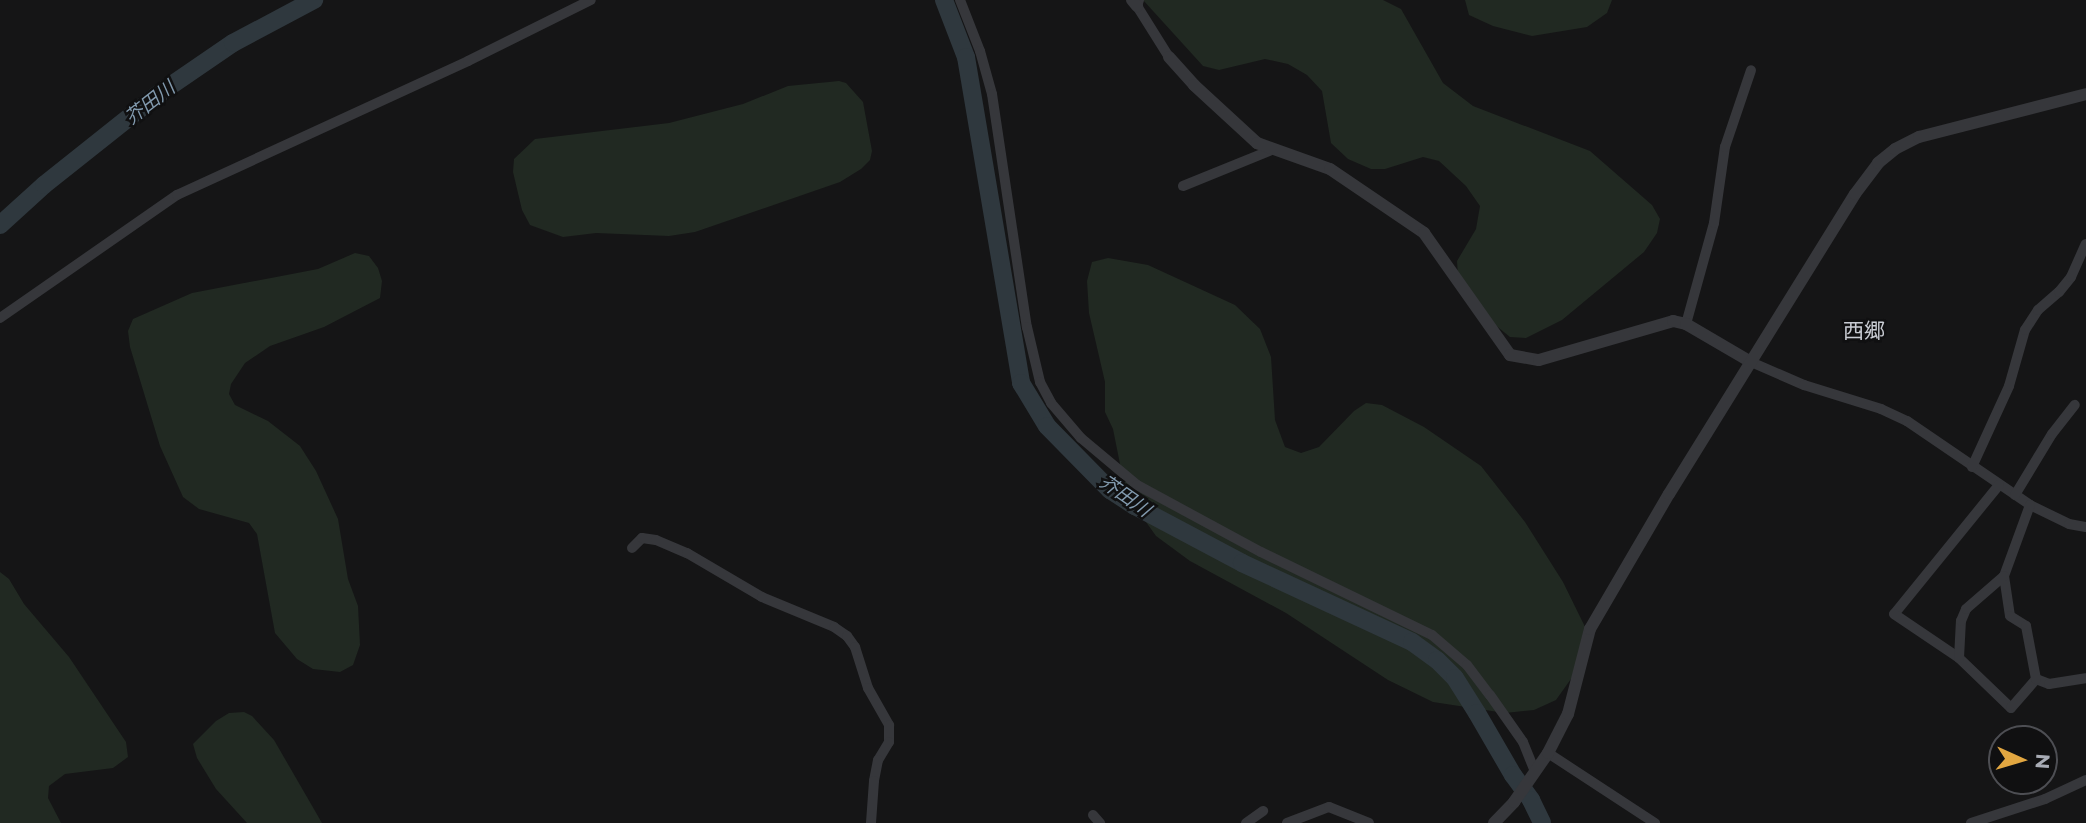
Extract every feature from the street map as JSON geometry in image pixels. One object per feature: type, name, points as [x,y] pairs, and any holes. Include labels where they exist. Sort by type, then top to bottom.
[{"type":"street","points":[[0,318],[177,195],[468,61],[591,0]]},
{"type":"street","points":[[960,0],[980,51],[992,94],[1027,327],[1040,382],[1051,403],[1081,438],[1137,485],[1261,552],[1433,635],[1467,665],[1490,695],[1523,742],[1535,771]]},
{"type":"street","points":[[1136,2],[1169,57],[1257,144],[1330,169],[1424,233],[1510,355],[1539,360],[1663,322],[1686,324],[1751,362],[1804,385],[1881,409],[1907,421],[2030,505],[2069,524],[2086,527]]},
{"type":"street","points":[[1686,324],[1714,223],[1725,147],[1751,70]]},
{"type":"street","points":[[1494,823],[1514,802],[1548,753],[1568,714],[1590,629],[1855,194],[1886,156],[1919,137],[2086,94]]},
{"type":"street","points":[[1183,186],[1273,149]]},
{"type":"street","points":[[1972,467],[2009,386],[2025,330],[2038,310],[2059,292],[2071,277],[2086,244]]},
{"type":"street","points":[[2015,495],[2052,435],[2075,405]]},
{"type":"street","points":[[1999,485],[1894,614],[1959,658],[2011,708],[2036,679]]},
{"type":"street","points":[[2030,505],[2004,576],[2010,616],[2026,626],[2036,679]]},
{"type":"street","points":[[632,548],[642,538],[656,540],[687,553],[762,597],[834,626],[847,636],[855,647],[868,688],[889,725],[889,742],[878,760],[874,781],[871,823]]},
{"type":"street","points":[[1959,658],[1961,621],[1966,609],[2004,576]]},
{"type":"street","points":[[2036,679],[2049,684],[2086,678]]},
{"type":"street","points":[[1548,753],[1655,823]]},
{"type":"street","points":[[1971,823],[2045,799],[2086,780]]},
{"type":"street","points":[[1287,823],[1329,807],[1368,823]]},
{"type":"street","points":[[1245,823],[1263,811]]},
{"type":"shaded area","points":[[1143,0],[1383,0],[1401,9],[1443,83],[1473,106],[1590,151],[1652,205],[1660,219],[1657,233],[1644,252],[1562,320],[1526,338],[1510,337],[1483,315],[1458,277],[1457,261],[1476,229],[1480,206],[1466,186],[1439,161],[1423,157],[1385,169],[1371,169],[1348,159],[1331,143],[1322,91],[1307,75],[1288,64],[1265,59],[1219,70],[1203,66]]},
{"type":"shaded area","points":[[1465,0],[1612,0],[1607,13],[1587,27],[1532,36],[1493,26],[1469,15]]},
{"type":"shaded area","points":[[839,81],[846,83],[863,102],[872,151],[870,160],[861,169],[840,182],[695,232],[669,236],[596,233],[563,237],[530,225],[522,210],[513,172],[514,159],[535,139],[669,123],[743,104],[788,86]]},
{"type":"shaded area","points":[[355,253],[369,256],[378,268],[382,281],[380,298],[324,327],[270,346],[245,363],[231,384],[229,394],[235,405],[268,421],[300,446],[316,471],[338,519],[348,579],[358,606],[360,645],[353,665],[340,672],[313,669],[297,659],[275,633],[257,534],[249,523],[199,509],[183,497],[160,446],[130,347],[128,331],[133,319],[192,293],[318,269]]},
{"type":"shaded area","points":[[1108,258],[1148,265],[1235,305],[1260,329],[1271,357],[1275,420],[1285,447],[1301,453],[1319,447],[1354,411],[1366,403],[1382,405],[1424,427],[1481,466],[1525,522],[1563,582],[1590,637],[1583,662],[1556,700],[1534,710],[1505,713],[1433,702],[1388,680],[1286,613],[1190,561],[1156,536],[1126,494],[1113,429],[1105,412],[1105,382],[1089,313],[1087,281],[1092,262]]},
{"type":"shaded area","points":[[0,572],[9,579],[24,604],[69,657],[126,742],[128,757],[113,768],[65,774],[49,786],[48,798],[61,823],[0,823]]},
{"type":"shaded area","points":[[244,712],[252,716],[274,740],[322,823],[247,823],[216,789],[197,758],[193,744],[216,721],[229,713]]},
{"type":"waterway","name":"芥田川","points":[[0,225],[44,185],[157,95],[233,43],[314,0]]},
{"type":"waterway","name":"芥田川","points":[[944,0],[966,57],[1021,383],[1047,426],[1110,490],[1135,506],[1242,563],[1412,642],[1437,660],[1455,678],[1531,800],[1542,823]]},
{"type":"district","name":"西郷","points":[[1864,331]]}]
